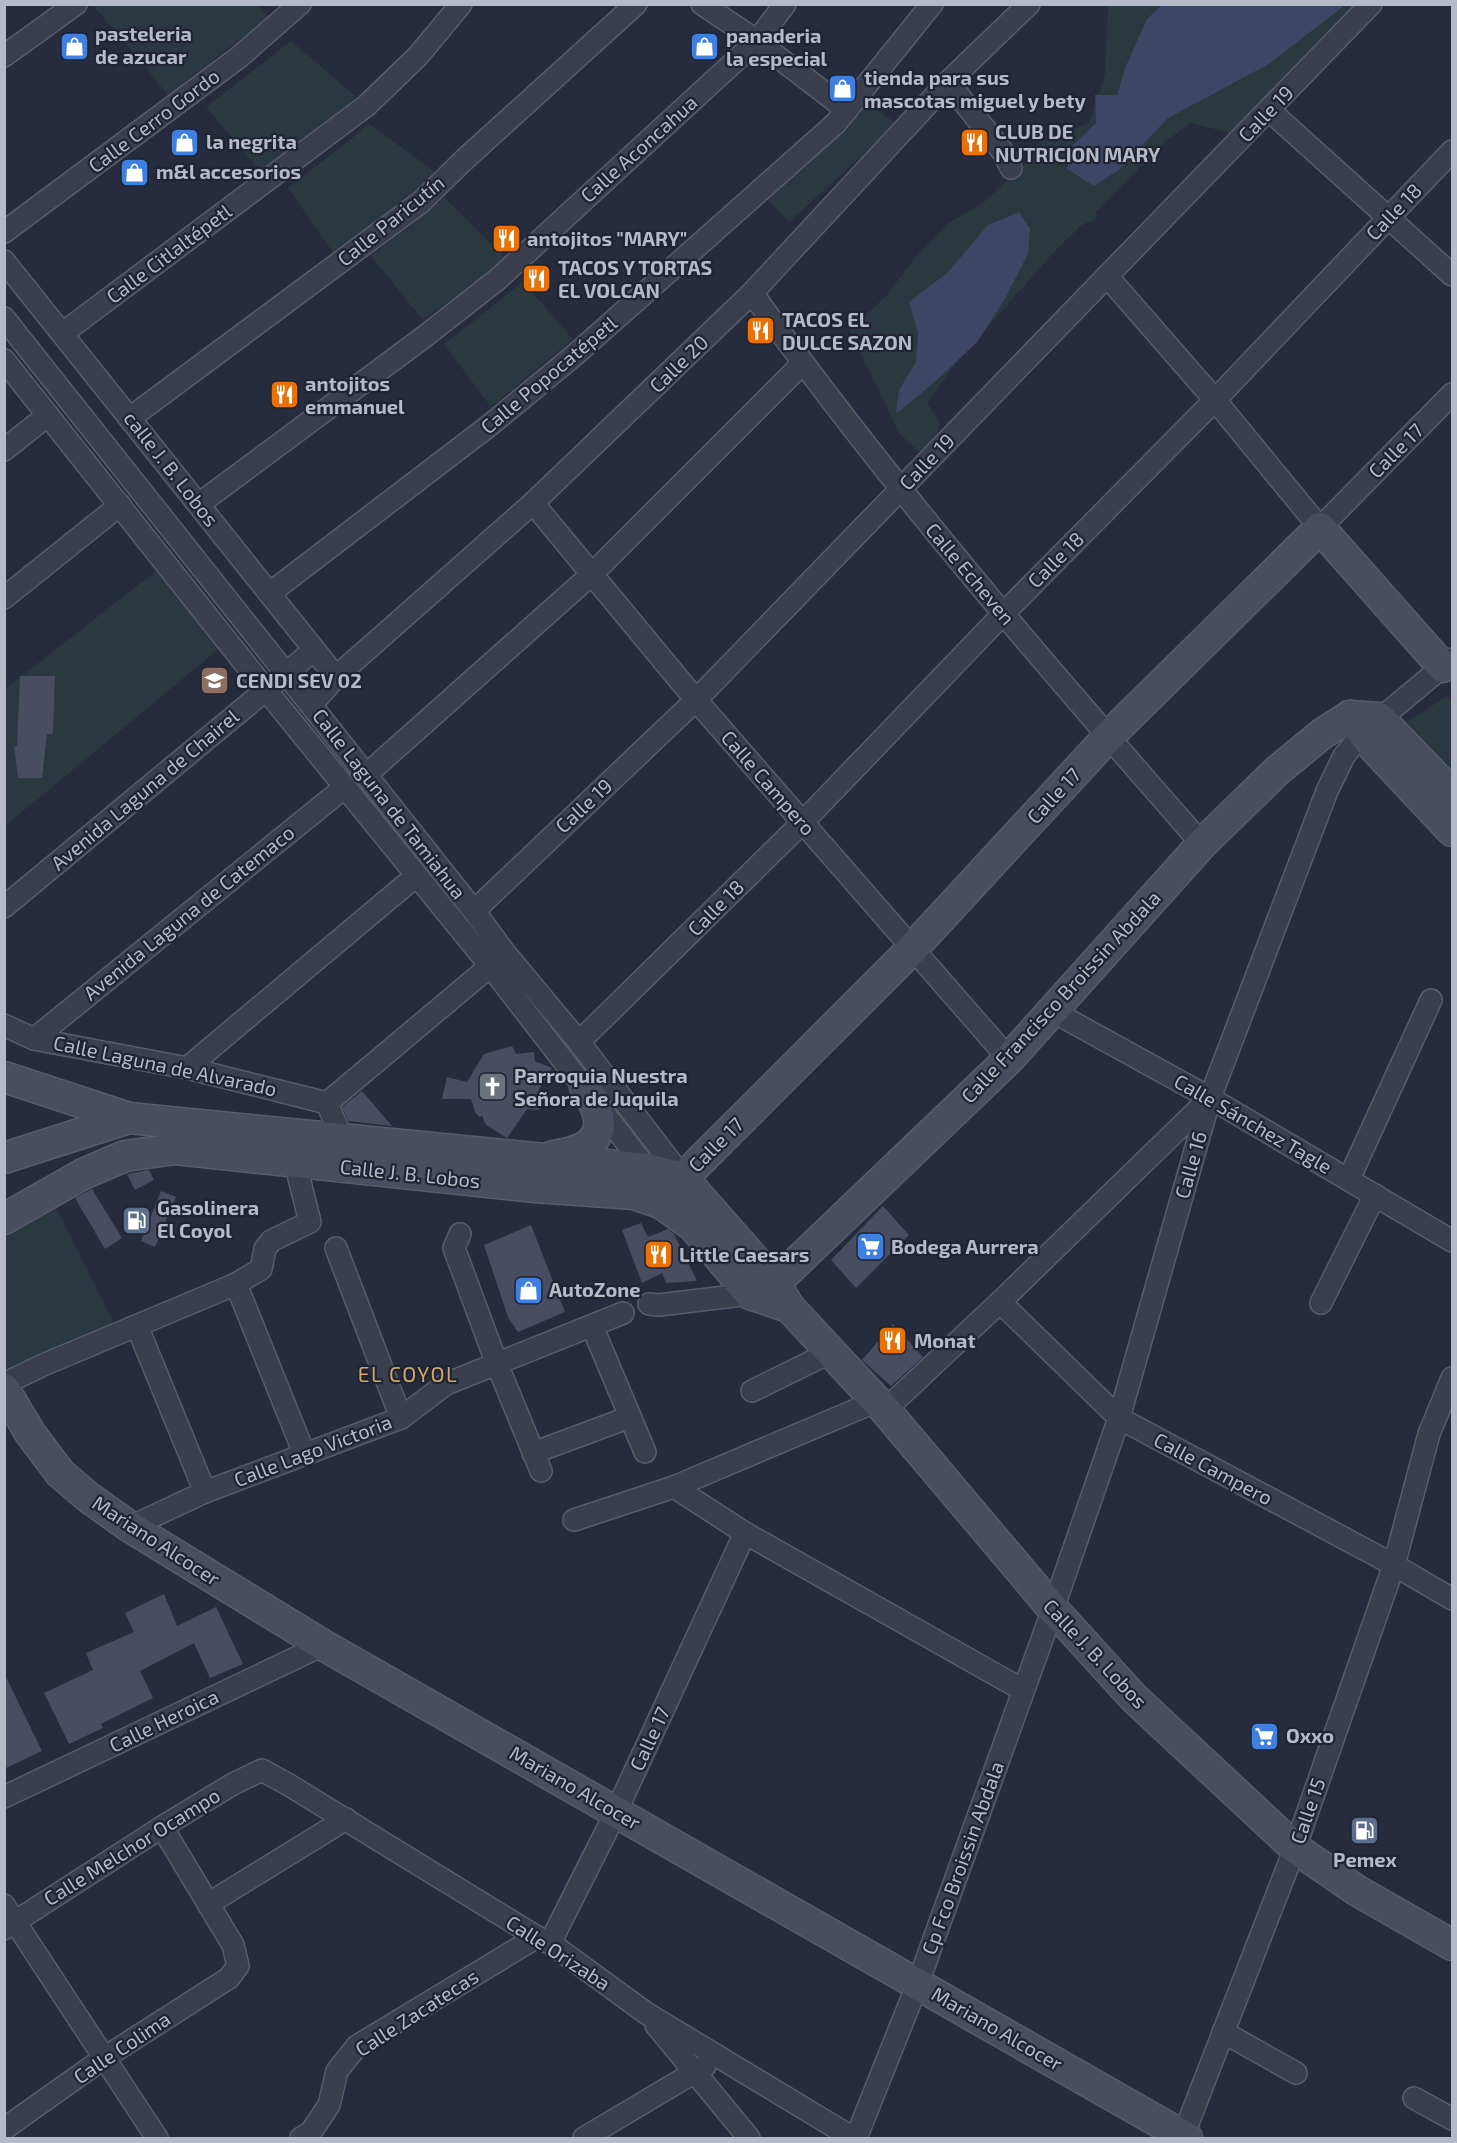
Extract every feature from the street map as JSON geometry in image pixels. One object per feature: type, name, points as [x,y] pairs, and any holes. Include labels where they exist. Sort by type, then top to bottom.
[{"type":"main road","points":[[1320,528],[1448,663]]},
{"type":"main road","name":"Calle 17","points":[[661,1203],[683,1178],[913,948],[1108,737],[1320,528]]},
{"type":"main road","points":[[1364,723],[1452,794]]},
{"type":"main road","points":[[1364,723],[1452,831]]},
{"type":"main road","name":"Calle Francisco Broissin Abdala","points":[[771,1295],[1009,1059],[1202,844],[1278,770],[1322,735],[1364,723]]},
{"type":"main road","points":[[4,1077],[129,1118]]},
{"type":"main road","points":[[538,1158],[580,1150],[597,1136],[599,1127],[597,1114],[585,1087]]},
{"type":"main road","points":[[4,1158],[129,1118]]},
{"type":"main road","name":"Calle J. B. Lobos","points":[[129,1118],[647,1169],[683,1178],[771,1295]]},
{"type":"main road","name":"Calle J. B. Lobos","points":[[4,1220],[83,1174],[125,1156],[175,1149],[535,1187],[634,1194],[661,1203],[693,1226],[831,1352],[881,1405],[1053,1609],[1134,1698],[1295,1848],[1356,1890],[1452,1945]]},
{"type":"main road","name":"Mariano Alcocer","points":[[5,1389],[30,1433],[60,1473],[88,1497],[130,1527],[323,1645],[1185,2137]]},
{"type":"street","points":[[4,56],[76,4]]},
{"type":"street","name":"Calle Cerro Gordo","points":[[4,232],[238,58],[300,4]]},
{"type":"street","name":"Calle Citlaltépetl","points":[[63,333],[366,106],[418,56],[461,4]]},
{"type":"street","name":"Calle Paricutín","points":[[130,418],[421,202],[636,4]]},
{"type":"street","points":[[702,4],[757,41],[847,110]]},
{"type":"street","name":"Calle Aconcahua","points":[[199,504],[424,337],[498,279],[757,41],[785,4]]},
{"type":"street","name":"Calle Popocatépetl","points":[[270,593],[490,425],[666,274],[836,123],[932,4]]},
{"type":"street","name":"Calle 20","points":[[311,705],[336,677],[533,503],[752,293],[948,82],[1029,4]]},
{"type":"street","name":"Calle 19","points":[[474,910],[696,700],[1270,111],[1371,4]]},
{"type":"street","points":[[948,82],[1003,152],[1011,168]]},
{"type":"street","points":[[1270,111],[1452,275]]},
{"type":"street","name":"Calle 18","points":[[579,1042],[802,823],[1002,614],[1215,400],[1452,151]]},
{"type":"street","name":"calle J. B. Lobos","points":[[4,261],[336,677]]},
{"type":"street","points":[[1107,276],[1215,400],[1320,528]]},
{"type":"street","name":"Calle Echeven","points":[[752,293],[802,364],[900,490],[1002,614],[1202,844]]},
{"type":"street","name":"Calle Laguna de Tamiahua","points":[[4,318],[474,910],[498,960],[585,1087],[647,1169],[661,1203]]},
{"type":"street","name":"Calle Laguna de Tamiahua","points":[[4,360],[416,876],[579,1042],[683,1178]]},
{"type":"street","points":[[366,775],[592,574],[802,364]]},
{"type":"street","name":"Calle 17","points":[[1320,528],[1452,394]]},
{"type":"street","points":[[4,450],[48,415]]},
{"type":"street","name":"Calle Campero","points":[[533,503],[696,700],[1009,1059]]},
{"type":"street","points":[[4,598],[120,505]]},
{"type":"street","name":"Avenida Laguna de Chairel","points":[[4,907],[314,650]]},
{"type":"street","name":"Calle Francisco Broissin Abdala","points":[[1364,723],[1448,663]]},
{"type":"street","name":"Calle 16","points":[[1053,1609],[1119,1418],[1210,1098],[1327,791],[1364,723]]},
{"type":"street","name":"Avenida Laguna de Catemaco","points":[[34,1039],[345,787]]},
{"type":"street","points":[[187,1068],[416,876]]},
{"type":"street","points":[[342,1138],[327,1103],[498,960]]},
{"type":"street","points":[[1348,1179],[1431,1000]]},
{"type":"street","name":"Calle Sánchez Tagle","points":[[1052,1011],[1210,1098],[1452,1241]]},
{"type":"street","name":"Calle Laguna de Alvarado","points":[[4,1025],[34,1039],[187,1068],[327,1103]]},
{"type":"street","points":[[574,1520],[674,1487],[881,1405],[1000,1302],[1210,1098]]},
{"type":"street","points":[[5,1389],[43,1365],[237,1284],[261,1269],[271,1241],[310,1222],[299,1178],[298,1162]]},
{"type":"street","points":[[1321,1303],[1375,1195]]},
{"type":"street","points":[[460,1234],[454,1248],[497,1364],[537,1462],[630,1416]]},
{"type":"street","points":[[336,1248],[400,1418]]},
{"type":"street","points":[[237,1284],[304,1453]]},
{"type":"street","points":[[649,1304],[771,1295]]},
{"type":"street","name":"Calle Campero","points":[[1000,1302],[1119,1418],[1394,1565],[1452,1599]]},
{"type":"street","name":"Calle Lago Victoria","points":[[130,1527],[205,1492],[400,1418],[446,1384],[623,1313]]},
{"type":"street","points":[[136,1326],[205,1492]]},
{"type":"street","points":[[592,1326],[645,1452]]},
{"type":"street","points":[[752,1391],[831,1352]]},
{"type":"street","name":"Calle 15","points":[[1185,2137],[1223,2032],[1295,1848],[1394,1565],[1428,1434],[1452,1378]]},
{"type":"street","points":[[674,1487],[745,1533],[1023,1690]]},
{"type":"street","name":"Calle 17","points":[[543,1940],[616,1812],[745,1533]]},
{"type":"street","name":"Cp Fco Broissin Abdala","points":[[855,2139],[918,1983],[1053,1609]]},
{"type":"street","name":"Calle Heroica","points":[[4,1797],[323,1645]]},
{"type":"street","name":"Calle Orizaba","points":[[262,1770],[543,1940],[646,2013],[855,2139]]},
{"type":"street","name":"Calle Melchor Ocampo","points":[[8,1918],[233,1784],[262,1770]]},
{"type":"street","points":[[162,1827],[208,1904],[346,1819]]},
{"type":"street","name":"Calle Colima","points":[[4,2129],[104,2058],[229,1978],[238,1966],[233,1946],[208,1904]]},
{"type":"street","points":[[8,1918],[157,2139]]},
{"type":"street","name":"Calle Zacatecas","points":[[302,2139],[311,2132],[329,2105],[337,2072],[357,2046],[543,1940]]},
{"type":"street","points":[[646,2013],[749,2139]]},
{"type":"street","points":[[1223,2032],[1296,2073]]},
{"type":"street","points":[[584,2139],[719,2057]]},
{"type":"street","points":[[1414,2098],[1452,2119]]},
{"type":"shaded area","points":[[92,4],[257,5],[269,17],[168,95]]},
{"type":"shaded area","points":[[1108,5],[1364,5],[1234,134],[1191,123],[1166,141],[1096,212],[1097,219],[1083,224],[1054,252],[956,363],[927,403],[940,422],[934,446],[923,456],[898,432],[849,331],[888,294],[913,260],[950,222],[983,203],[1031,158],[1032,149],[1040,142],[1089,123],[1105,76]]},
{"type":"shaded area","points":[[291,41],[360,100],[262,173],[206,107]]},
{"type":"shaded area","points":[[862,99],[897,124],[789,222],[763,195]]},
{"type":"shaded area","points":[[368,123],[438,174],[337,258],[288,188],[360,132]]},
{"type":"shaded area","points":[[445,198],[508,260],[423,320],[371,256]]},
{"type":"shaded area","points":[[523,282],[573,339],[491,407],[444,344]]},
{"type":"shaded area","points":[[156,571],[220,648],[5,826],[5,689]]},
{"type":"shaded area","points":[[1447,696],[1452,701],[1452,773],[1407,722]]},
{"type":"shaded area","points":[[54,1204],[119,1334],[5,1384],[5,1234]]},
{"type":"water","points":[[1162,5],[1345,5],[1269,64],[1168,118],[1120,169],[1094,186],[1067,169],[1073,145],[1096,123],[1095,95],[1117,95],[1126,66],[1147,19]]},
{"type":"water","points":[[1019,212],[1030,229],[1028,254],[1003,302],[977,342],[937,380],[896,414],[899,390],[916,362],[918,333],[909,302],[947,273],[988,225]]},
{"type":"building","points":[[20,676],[55,676],[53,734],[47,734],[42,778],[18,778],[14,746],[17,746]]},
{"type":"building","name":"Parroquia Nuestra Señora de Juquila","points":[[512,1046],[516,1054],[534,1052],[535,1061],[552,1068],[537,1093],[539,1110],[527,1109],[507,1138],[486,1125],[482,1116],[479,1117],[475,1112],[471,1099],[442,1099],[447,1077],[467,1082],[484,1054]]},
{"type":"building","points":[[362,1091],[392,1126],[348,1121],[342,1107]]},
{"type":"building","points":[[149,1170],[154,1180],[135,1190],[127,1174]]},
{"type":"building","points":[[92,1189],[122,1238],[105,1249],[75,1198]]},
{"type":"building","points":[[161,1191],[176,1197],[155,1247],[141,1241]]},
{"type":"building","name":"Bodega Aurrera","points":[[883,1206],[909,1235],[856,1288],[831,1260]]},
{"type":"building","name":"Little Caesars","points":[[641,1223],[648,1237],[668,1229],[674,1234],[697,1281],[666,1283],[662,1273],[642,1283],[622,1230]]},
{"type":"building","name":"AutoZone","points":[[531,1225],[565,1312],[518,1332],[508,1317],[484,1245]]},
{"type":"building","name":"Monat","points":[[893,1324],[923,1357],[891,1386],[862,1360]]},
{"type":"building","points":[[164,1594],[177,1626],[216,1607],[243,1664],[210,1678],[194,1643],[140,1671],[153,1698],[101,1724],[103,1728],[69,1744],[44,1693],[93,1670],[86,1653],[134,1632],[125,1613]]},
{"type":"building","points":[[4,1673],[42,1751],[4,1769]]},
{"type":"place","name":"pasteleria de azucar","points":[[74,46]]},
{"type":"place","name":"panaderia la especial","points":[[705,47]]},
{"type":"place","name":"tienda para sus mascotas miguel y bety","points":[[843,89]]},
{"type":"place","name":"la negrita","points":[[185,142]]},
{"type":"place","name":"CLUB DE NUTRICION MARY","points":[[974,143]]},
{"type":"place","name":"m&l accesorios","points":[[135,172]]},
{"type":"place","name":"antojitos \"MARY\"","points":[[506,239]]},
{"type":"place","name":"TACOS Y TORTAS EL VOLCAN","points":[[537,279]]},
{"type":"place","name":"TACOS EL DULCE SAZON","points":[[761,331]]},
{"type":"place","name":"antojitos emmanuel","points":[[284,395]]},
{"type":"place","name":"CENDI SEV 02","points":[[215,681]]},
{"type":"place","name":"Parroquia Nuestra Señora de Juquila","points":[[493,1087]]},
{"type":"place","name":"Gasolinera El Coyol","points":[[136,1220]]},
{"type":"place","name":"Bodega Aurrera","points":[[870,1247]]},
{"type":"place","name":"Little Caesars","points":[[658,1255]]},
{"type":"place","name":"AutoZone","points":[[528,1290]]},
{"type":"place","name":"Monat","points":[[893,1341]]},
{"type":"place","name":"Oxxo","points":[[1265,1736]]},
{"type":"place","name":"Pemex","points":[[1365,1830]]},
{"type":"district","name":"EL COYOL","points":[[408,1375]]}]
